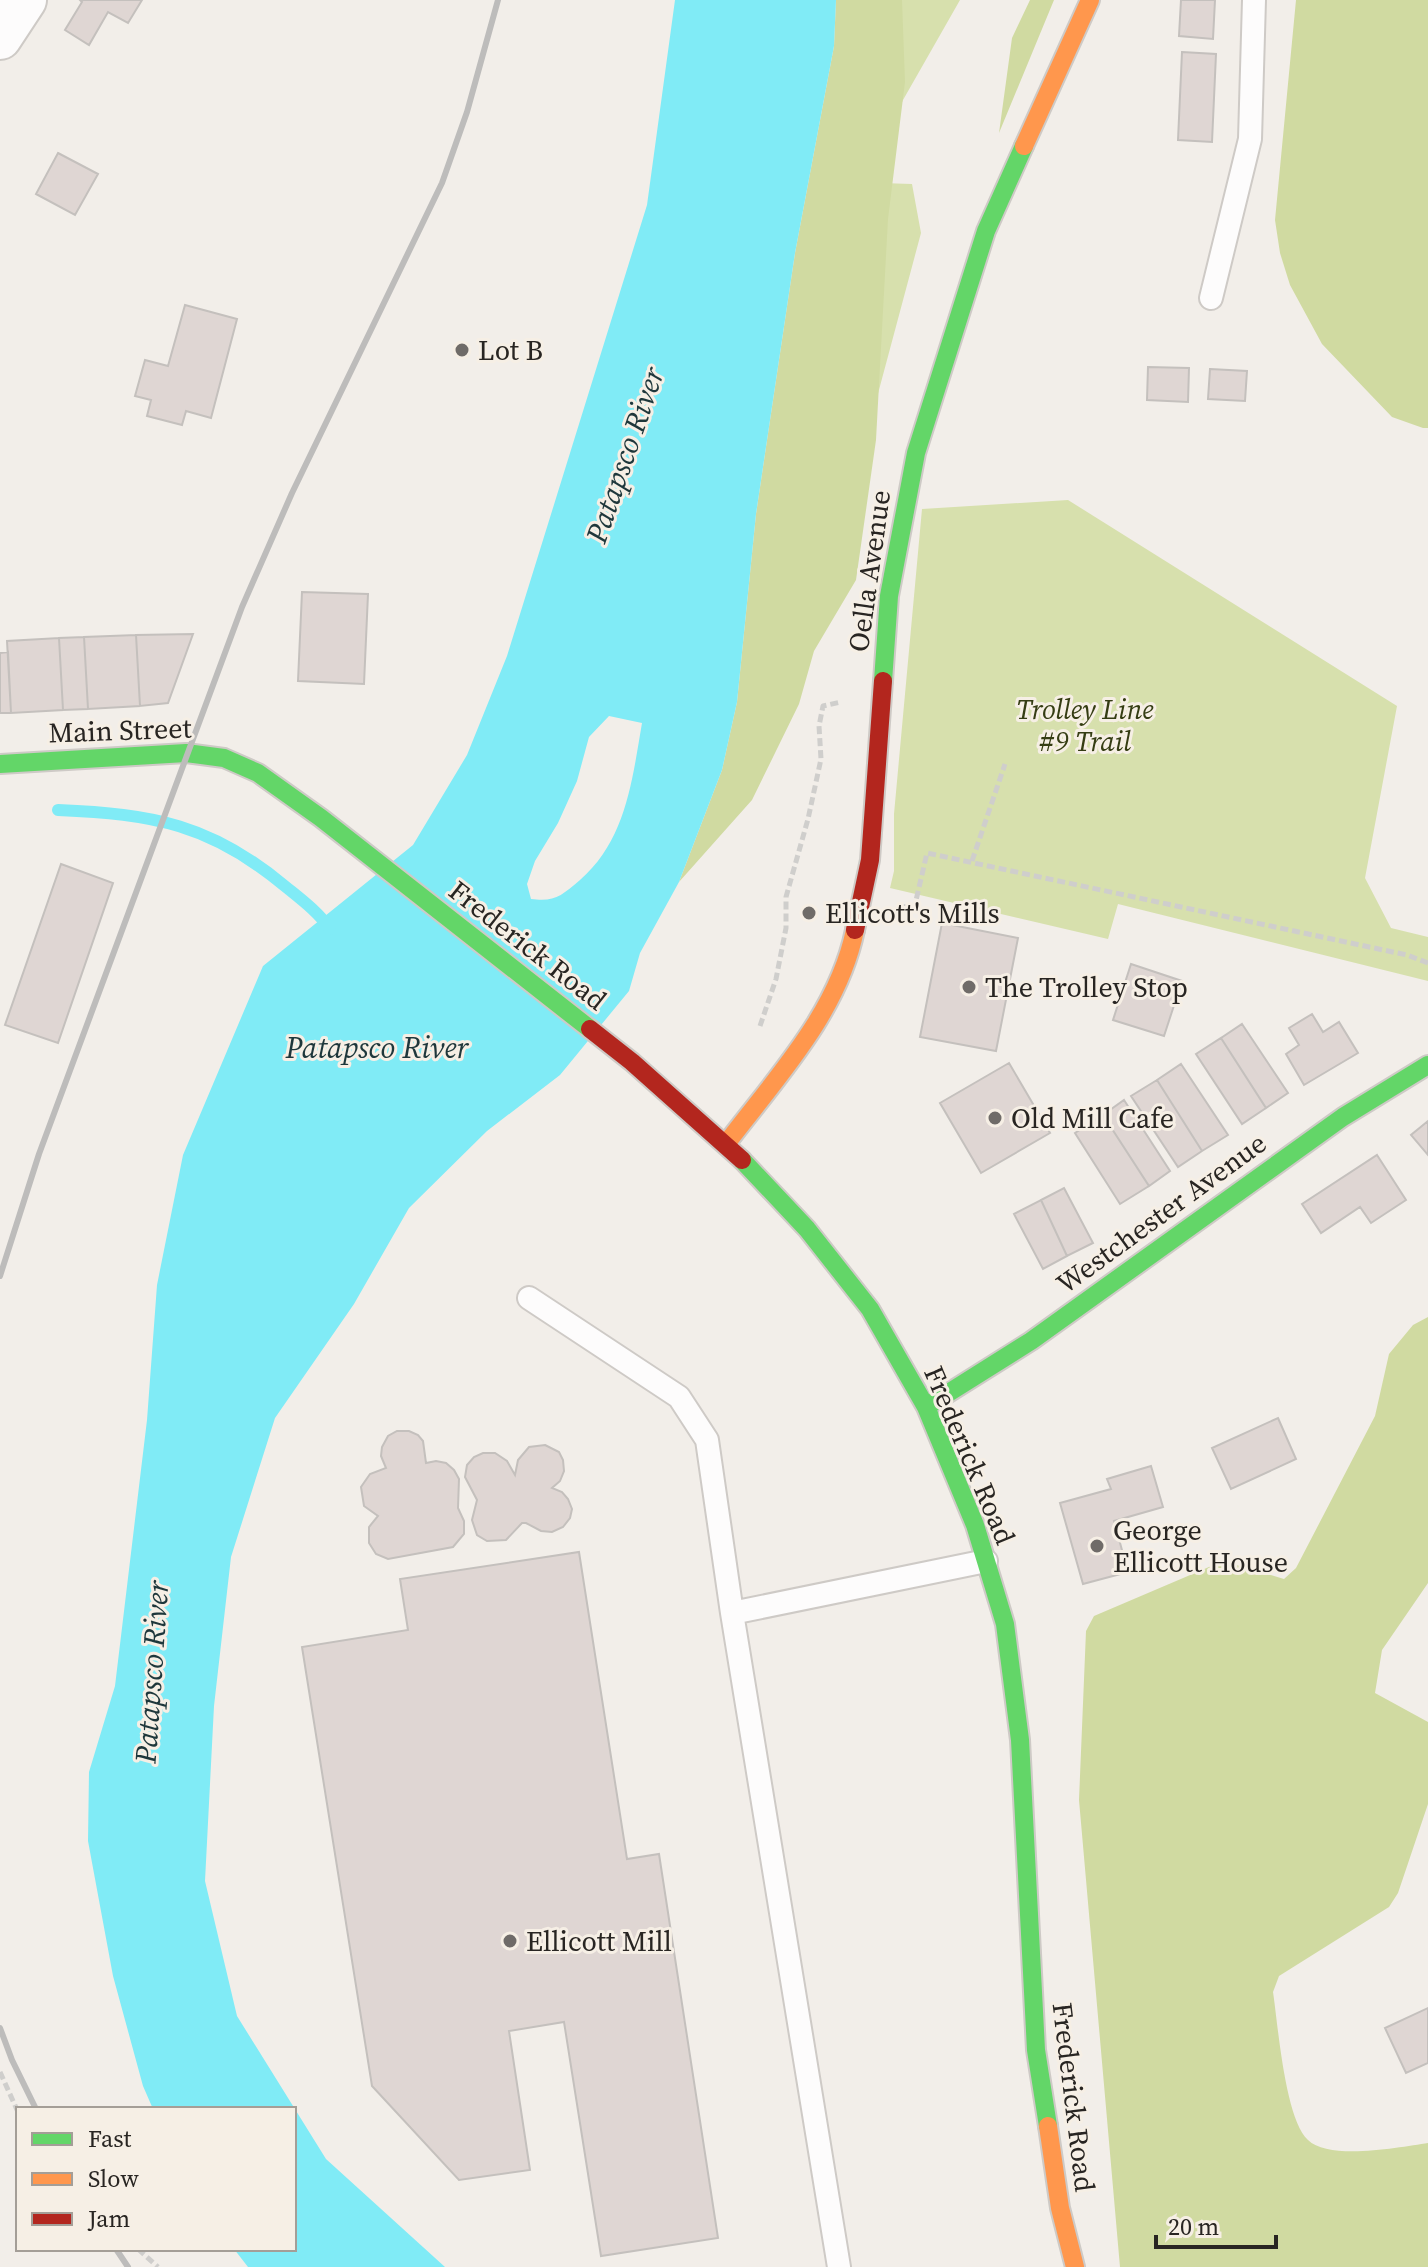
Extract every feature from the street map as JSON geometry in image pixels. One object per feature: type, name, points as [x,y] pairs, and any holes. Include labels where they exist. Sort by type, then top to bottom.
[{"type":"main road","name":"Oella Avenue","points":[[726,1144],[804,1041],[831,998],[850,955],[870,860],[889,596],[916,453],[986,231],[1090,0]]},
{"type":"main road","name":"Main Street","points":[[0,764],[146,754],[186,753],[224,758],[258,773],[321,818]]},
{"type":"main road","name":"Frederick Road","points":[[321,818],[632,1062],[726,1144],[807,1229],[870,1309],[926,1407],[975,1525],[1005,1624],[1020,1740],[1036,2050],[1060,2208],[1075,2267]]},
{"type":"main road","name":"Westchester Avenue","points":[[926,1407],[1031,1341],[1343,1117],[1428,1065]]},
{"type":"street","points":[[0,38],[25,0]]},
{"type":"lane","points":[[1211,298],[1250,139],[1254,0]]},
{"type":"lane","points":[[529,1298],[679,1397],[707,1440],[732,1613],[839,2267]]},
{"type":"lane","points":[[732,1613],[986,1561]]},
{"type":"path","points":[[756,1037],[776,979],[786,928],[786,897],[821,759],[819,726],[823,706],[844,701],[881,704]]},
{"type":"path","points":[[972,861],[1005,764]]},
{"type":"path","points":[[890,903],[914,909],[927,853],[1407,955],[1428,963]]},
{"type":"path","points":[[0,2072],[16,2108]]},
{"type":"path","points":[[140,2251],[158,2267]]},
{"type":"green space","points":[[836,0],[960,0],[903,100],[885,140],[881,183],[912,184],[921,233],[872,416]]},
{"type":"green space","points":[[836,0],[902,0],[905,82],[888,219],[876,440],[856,580],[814,651],[799,704],[752,800],[679,882],[722,770],[737,702],[756,514],[795,253],[834,46]]},
{"type":"green space","points":[[1030,0],[1054,0],[999,133],[1012,38]]},
{"type":"green space","points":[[1296,0],[1428,0],[1428,428],[1392,417],[1322,344],[1290,285],[1280,253],[1275,220]]},
{"type":"green space","name":"Trolley Line #9 Trail","points":[[1068,500],[1397,706],[1365,878],[1391,928],[1428,937],[1428,981],[1118,904],[1108,939],[890,888],[894,871],[894,814],[922,509]]},
{"type":"green space","points":[[1428,1317],[1428,1583],[1382,1650],[1375,1693],[1428,1722],[1428,1804],[1398,1893],[1389,1907],[1279,1976],[1273,1992],[1288,2093],[1300,2129],[1308,2140],[1332,2150],[1348,2151],[1428,2143],[1428,2267],[1120,2267],[1079,1800],[1086,1631],[1094,1616],[1223,1561],[1284,1579],[1296,1568],[1375,1416],[1389,1354],[1413,1325]]},
{"type":"water","name":"Patapsco River","points":[[675,0],[836,0],[834,46],[795,253],[756,514],[737,702],[722,770],[679,882],[640,953],[629,991],[560,1075],[487,1131],[409,1208],[354,1304],[275,1418],[231,1557],[214,1706],[205,1881],[237,2016],[294,2107],[152,2107],[143,2086],[113,1976],[88,1841],[89,1772],[115,1686],[147,1420],[157,1285],[183,1155],[263,966],[413,845],[467,755],[507,656],[647,205]],"holes":[[[609,716],[642,723],[635,766],[617,828],[595,864],[562,894],[546,900],[531,899],[527,884],[535,861],[558,823],[577,781],[589,737]]]},
{"type":"water","name":"Patapsco River","points":[[296,2111],[326,2159],[445,2267],[248,2267],[236,2251],[296,2251]]},
{"type":"building","points":[[80,0],[142,0],[128,23],[108,12],[89,45],[65,30],[82,2]]},
{"type":"building","points":[[1181,0],[1215,0],[1213,39],[1179,36]]},
{"type":"building","points":[[1182,52],[1216,54],[1212,142],[1178,140]]},
{"type":"building","points":[[58,153],[98,174],[75,215],[36,194]]},
{"type":"building","points":[[185,305],[237,319],[211,418],[186,411],[182,425],[147,416],[151,400],[135,396],[145,360],[168,366]]},
{"type":"building","points":[[1148,367],[1189,368],[1188,402],[1147,400]]},
{"type":"building","points":[[1210,369],[1247,371],[1245,401],[1208,399]]},
{"type":"building","points":[[302,592],[368,594],[364,684],[298,681]]},
{"type":"building","points":[[193,634],[168,703],[140,706],[136,635]]},
{"type":"building","points":[[136,635],[140,706],[88,709],[84,637]]},
{"type":"building","points":[[84,637],[88,709],[63,710],[59,638]]},
{"type":"building","points":[[59,638],[63,710],[11,713],[7,641]]},
{"type":"building","points":[[8,652],[11,713],[0,713],[0,653]]},
{"type":"building","points":[[61,864],[113,883],[58,1043],[5,1025]]},
{"type":"building","name":"The Trolley Stop","points":[[942,923],[1018,938],[996,1051],[920,1037]]},
{"type":"building","points":[[1131,964],[1182,981],[1164,1036],[1113,1020]]},
{"type":"building","points":[[1312,1014],[1323,1032],[1339,1022],[1358,1053],[1304,1085],[1286,1054],[1299,1045],[1289,1028]]},
{"type":"building","points":[[1242,1024],[1288,1093],[1266,1108],[1221,1038]]},
{"type":"building","points":[[1221,1038],[1266,1108],[1242,1124],[1196,1054]]},
{"type":"building","name":"Old Mill Cafe","points":[[1009,1063],[1050,1133],[981,1173],[940,1103]]},
{"type":"building","points":[[1181,1064],[1228,1135],[1202,1151],[1157,1080]]},
{"type":"building","points":[[1157,1080],[1202,1151],[1178,1167],[1131,1096]]},
{"type":"building","points":[[1124,1100],[1170,1171],[1149,1186],[1103,1115]]},
{"type":"building","points":[[1103,1115],[1149,1186],[1120,1204],[1075,1133]]},
{"type":"building","points":[[1428,1121],[1428,1155],[1411,1135]]},
{"type":"building","points":[[1377,1155],[1406,1200],[1371,1223],[1360,1207],[1321,1233],[1302,1204]]},
{"type":"building","points":[[1064,1188],[1093,1243],[1067,1256],[1041,1200]]},
{"type":"building","points":[[1041,1200],[1067,1256],[1043,1269],[1014,1214]]},
{"type":"building","points":[[1278,1418],[1296,1459],[1231,1489],[1212,1448]]},
{"type":"building","points":[[397,1431],[418,1435],[423,1441],[426,1463],[446,1463],[459,1479],[458,1508],[464,1521],[464,1534],[453,1547],[388,1559],[376,1554],[369,1543],[369,1527],[378,1516],[364,1506],[361,1487],[370,1474],[386,1468],[381,1456],[382,1447],[388,1436]]},
{"type":"building","points":[[545,1445],[559,1452],[563,1460],[564,1471],[560,1481],[552,1488],[568,1499],[572,1509],[570,1518],[563,1527],[552,1532],[522,1523],[506,1540],[487,1541],[477,1535],[472,1520],[477,1500],[465,1477],[467,1465],[483,1453],[495,1453],[507,1461],[515,1475],[518,1460],[529,1447]]},
{"type":"building","name":"George Ellicott House","points":[[1151,1466],[1163,1507],[1114,1521],[1128,1572],[1083,1584],[1060,1503],[1111,1489],[1107,1479]]},
{"type":"building","name":"Ellicott Mill","points":[[579,1552],[627,1859],[659,1854],[718,2238],[601,2256],[564,2022],[509,2031],[530,2170],[459,2180],[372,2086],[302,1647],[408,1630],[400,1579]]},
{"type":"building","points":[[1428,2008],[1428,2063],[1406,2073],[1385,2028]]},
{"type":"waterway","points":[[58,810],[152,820],[206,836],[259,866],[310,906],[330,929]]},
{"type":"railway","points":[[0,1276],[39,1154],[242,607],[292,493],[442,183],[467,112],[498,0]]},
{"type":"railway","points":[[0,2028],[35,2107]]},
{"type":"railway","points":[[117,2251],[128,2267]]},
{"type":"traffic: fast","points":[[883,681],[889,596],[916,453],[986,231],[1024,146]]},
{"type":"traffic: fast","points":[[0,764],[186,753],[224,758],[258,773],[321,818],[590,1029]]},
{"type":"traffic: fast","points":[[926,1407],[1031,1341],[1343,1117],[1428,1065]]},
{"type":"traffic: fast","points":[[742,1160],[807,1229],[870,1309],[926,1407],[975,1525],[1005,1624],[1020,1740],[1036,2050],[1048,2126]]},
{"type":"traffic: slow","points":[[1024,146],[1090,0]]},
{"type":"traffic: slow","points":[[726,1144],[820,1017],[847,960],[855,930]]},
{"type":"traffic: slow","points":[[1048,2126],[1060,2208],[1075,2267]]},
{"type":"traffic: jam","points":[[855,930],[870,860],[883,681]]},
{"type":"traffic: jam","points":[[590,1029],[632,1062],[742,1160]]},
{"type":"place","name":"Lot B","points":[[462,350]]},
{"type":"place","name":"Ellicott's Mills","points":[[809,913]]},
{"type":"place","name":"The Trolley Stop","points":[[969,987]]},
{"type":"place","name":"Old Mill Cafe","points":[[995,1118]]},
{"type":"place","name":"George Ellicott House","points":[[1097,1546]]},
{"type":"place","name":"Ellicott Mill","points":[[510,1941]]}]
